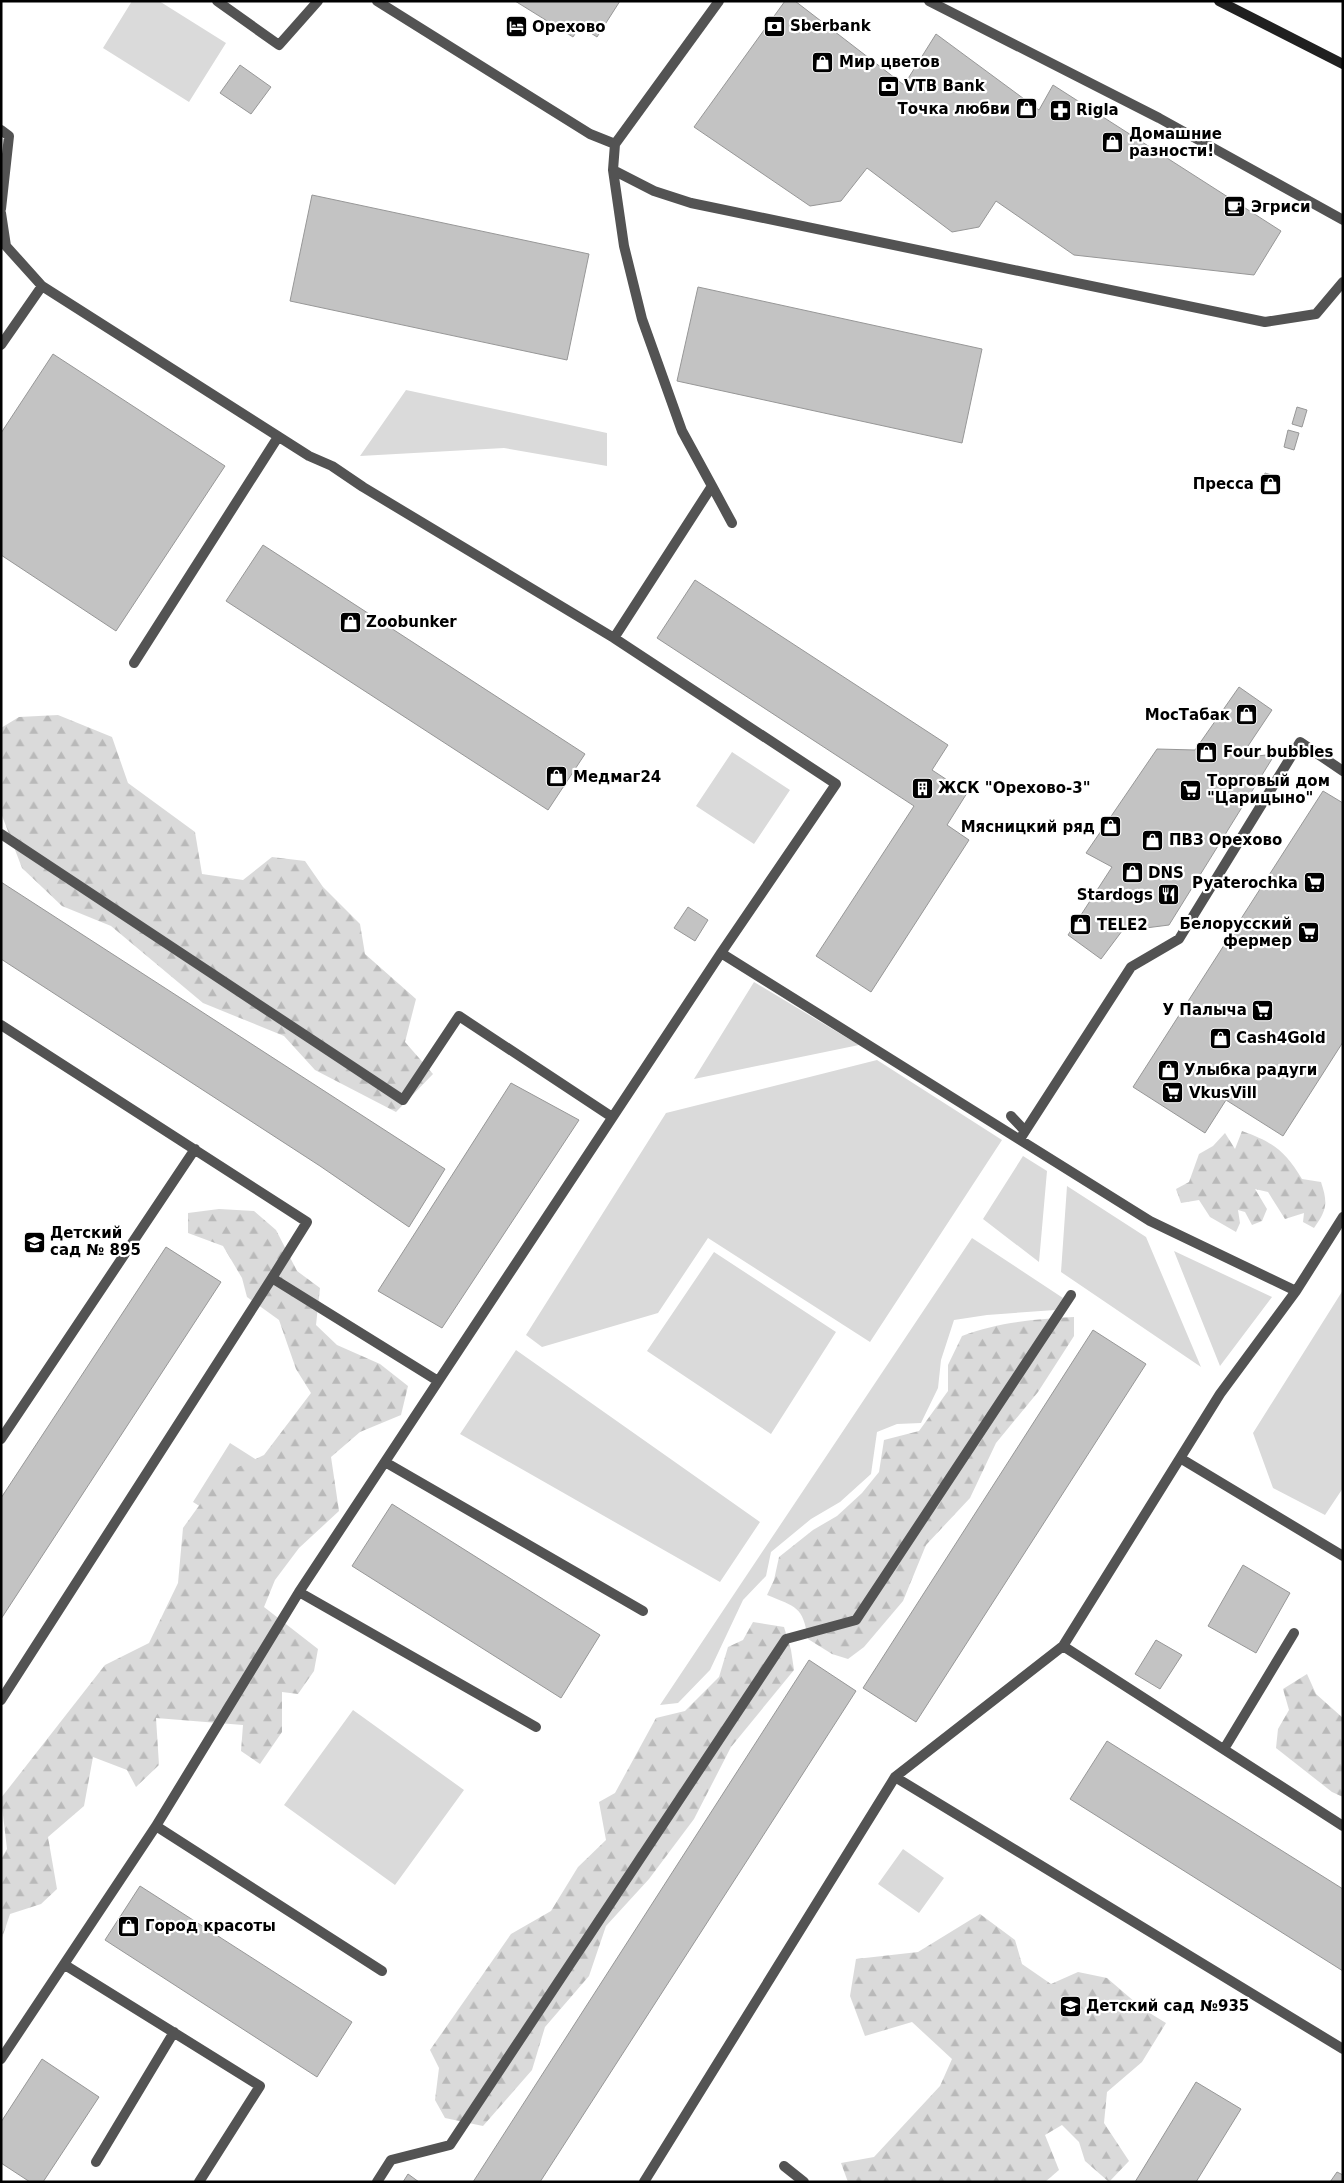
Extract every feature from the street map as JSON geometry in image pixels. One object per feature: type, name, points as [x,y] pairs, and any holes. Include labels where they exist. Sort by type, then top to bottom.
[{"type":"main road","points":[[1219,1],[1343,64]]},
{"type":"lane","points":[[217,1],[279,45],[318,1]]},
{"type":"lane","points":[[377,1],[590,134],[615,144]]},
{"type":"lane","points":[[719,1],[615,144],[613,170],[624,246],[642,319],[682,431],[732,523]]},
{"type":"lane","points":[[929,1],[1159,118],[1343,220]]},
{"type":"lane","points":[[1,130],[9,136],[1,209]]},
{"type":"lane","points":[[613,170],[654,191],[691,203],[1265,322],[1316,314],[1343,282]]},
{"type":"lane","points":[[1,213],[6,246],[42,286],[278,437],[309,456],[332,466],[371,492],[614,638],[836,784],[612,1117],[299,1592],[156,1826],[65,1965],[1,2058]]},
{"type":"lane","points":[[1,345],[42,286]]},
{"type":"lane","points":[[134,663],[278,437]]},
{"type":"lane","points":[[614,638],[712,486]]},
{"type":"lane","points":[[1022,1135],[1131,967],[1179,939],[1300,742],[1343,771]]},
{"type":"lane","points":[[1,834],[403,1100],[459,1016],[612,1117]]},
{"type":"lane","points":[[721,953],[1022,1135],[1150,1221],[1296,1290]]},
{"type":"lane","points":[[1,1025],[307,1222],[1,1700]]},
{"type":"lane","points":[[1011,1116],[1022,1135]]},
{"type":"lane","points":[[1,1439],[195,1149]]},
{"type":"lane","points":[[644,2182],[895,1777],[1063,1646],[1220,1394],[1296,1290],[1343,1217]]},
{"type":"lane","points":[[272,1278],[438,1381]]},
{"type":"lane","points":[[377,2182],[391,2160],[450,2145],[786,1640],[856,1620],[1071,1295]]},
{"type":"lane","points":[[1180,1458],[1343,1556]]},
{"type":"lane","points":[[385,1462],[643,1610]]},
{"type":"lane","points":[[299,1592],[536,1727]]},
{"type":"lane","points":[[1224,1749],[1294,1632]]},
{"type":"lane","points":[[1063,1646],[1343,1826]]},
{"type":"lane","points":[[895,1777],[1343,2049]]},
{"type":"lane","points":[[156,1826],[382,1972]]},
{"type":"lane","points":[[65,1965],[260,2086],[199,2182]]},
{"type":"lane","points":[[96,2162],[174,2032]]},
{"type":"lane","points":[[784,2166],[804,2182]]},
{"type":"green space","points":[[132,1],[159,1],[226,43],[189,102],[103,48]]},
{"type":"green space","points":[[406,390],[607,433],[607,466],[504,448],[360,456]]},
{"type":"green space","points":[[58,715],[112,737],[128,783],[195,832],[202,874],[243,880],[272,857],[305,861],[323,887],[360,924],[365,954],[416,999],[405,1042],[433,1074],[396,1112],[315,1070],[284,1036],[203,1003],[111,926],[62,906],[22,868],[1,813],[1,728],[19,717]]},
{"type":"green space","points":[[732,752],[790,790],[754,844],[696,806]]},
{"type":"green space","points":[[754,982],[859,1045],[694,1079]]},
{"type":"green space","points":[[877,1060],[1002,1140],[870,1342],[708,1238],[658,1313],[542,1347],[526,1335],[666,1113]]},
{"type":"green space","points":[[1242,1131],[1262,1139],[1284,1154],[1302,1179],[1321,1182],[1325,1196],[1325,1206],[1322,1216],[1314,1228],[1303,1222],[1304,1213],[1285,1219],[1268,1192],[1255,1189],[1267,1209],[1262,1221],[1252,1225],[1245,1212],[1238,1210],[1240,1223],[1236,1232],[1210,1217],[1199,1200],[1181,1203],[1176,1189],[1189,1182],[1199,1154],[1213,1146],[1225,1133],[1235,1149]]},
{"type":"green space","points":[[1023,1156],[1047,1171],[1039,1262],[983,1219]]},
{"type":"green space","points":[[1067,1186],[1146,1237],[1201,1367],[1061,1272]]},
{"type":"green space","points":[[219,1209],[254,1211],[276,1230],[297,1271],[320,1288],[316,1325],[337,1345],[380,1364],[408,1386],[401,1415],[360,1432],[331,1457],[339,1511],[299,1548],[275,1580],[264,1607],[318,1649],[314,1671],[298,1694],[282,1692],[282,1732],[260,1764],[241,1751],[243,1725],[156,1718],[159,1765],[136,1787],[127,1770],[93,1757],[84,1806],[48,1837],[57,1889],[41,1904],[10,1914],[1,1941],[1,1859],[7,1849],[1,1798],[105,1665],[149,1643],[178,1583],[183,1528],[221,1475],[264,1455],[311,1393],[296,1369],[279,1320],[247,1297],[242,1278],[223,1246],[188,1233],[188,1213]]},
{"type":"green space","points":[[972,1238],[1063,1298],[1055,1310],[987,1315],[954,1320],[941,1360],[938,1388],[921,1423],[897,1424],[877,1432],[871,1474],[840,1502],[811,1519],[771,1552],[766,1576],[743,1600],[710,1670],[678,1703],[660,1705]]},
{"type":"green space","points":[[1174,1251],[1272,1297],[1220,1366]]},
{"type":"green space","points":[[714,1252],[836,1332],[771,1434],[647,1351]]},
{"type":"green space","points":[[1343,1290],[1343,1488],[1325,1515],[1273,1488],[1253,1433]]},
{"type":"green space","points":[[1074,1317],[1074,1336],[1038,1392],[996,1443],[970,1498],[926,1545],[903,1601],[864,1647],[848,1659],[832,1654],[808,1639],[804,1620],[796,1609],[785,1602],[767,1595],[774,1580],[779,1557],[813,1530],[837,1516],[862,1493],[879,1472],[884,1440],[919,1431],[948,1391],[948,1365],[962,1336],[1003,1324]]},
{"type":"green space","points":[[516,1350],[760,1522],[720,1582],[460,1434]]},
{"type":"green space","points":[[230,1443],[299,1487],[262,1545],[193,1502]]},
{"type":"green space","points":[[753,1622],[784,1627],[791,1650],[794,1670],[731,1747],[694,1819],[649,1879],[606,1926],[589,1976],[545,2027],[532,2070],[483,2126],[445,2118],[435,2100],[439,2068],[430,2050],[511,1934],[551,1911],[578,1867],[606,1840],[599,1802],[615,1793],[656,1718],[685,1711],[719,1677],[728,1647],[743,1640]]},
{"type":"green space","points":[[1307,1674],[1316,1694],[1343,1718],[1343,1797],[1332,1792],[1276,1748],[1278,1729],[1289,1710],[1283,1689]]},
{"type":"green space","points":[[353,1710],[464,1790],[395,1885],[284,1805]]},
{"type":"green space","points":[[903,1849],[944,1878],[919,1913],[878,1884]]},
{"type":"green space","points":[[980,1914],[1015,1940],[1022,1964],[1051,1984],[1078,1972],[1107,1978],[1143,2009],[1166,2023],[1142,2062],[1107,2092],[1104,2123],[1129,2161],[1109,2182],[1085,2161],[1079,2142],[1062,2125],[1045,2135],[1059,2170],[1045,2182],[848,2182],[841,2163],[874,2157],[940,2086],[952,2059],[912,2022],[865,2036],[850,1996],[856,1959],[918,1952]]},
{"type":"building","points":[[515,1],[620,1],[597,37],[580,26],[573,37]]},
{"type":"building","points":[[785,1],[795,1],[904,85],[936,34],[1039,110],[1053,85],[1281,231],[1254,275],[1074,255],[996,201],[979,227],[952,232],[867,168],[841,201],[810,206],[694,127]]},
{"type":"building","points":[[240,65],[271,87],[251,114],[220,93]]},
{"type":"building","points":[[312,195],[589,254],[567,360],[290,301]]},
{"type":"building","points":[[698,287],[982,349],[962,443],[677,381]]},
{"type":"building","points":[[53,354],[225,466],[116,631],[1,555],[1,433]]},
{"type":"building","points":[[1297,407],[1307,410],[1302,427],[1292,424]]},
{"type":"building","points":[[1288,430],[1299,433],[1294,450],[1284,447]]},
{"type":"building","points":[[1265,473],[1275,476],[1270,493],[1260,490]]},
{"type":"building","points":[[263,545],[585,754],[548,810],[226,601]]},
{"type":"building","name":"ЖСК \"Орехово-3\"","points":[[695,580],[948,745],[932,770],[967,793],[947,825],[969,840],[871,992],[816,956],[914,806],[657,638]]},
{"type":"building","name":"Торговый дом \"Царицыно\"","points":[[1239,687],[1272,710],[1240,758],[1275,754],[1169,925],[1122,931],[1101,959],[1068,935],[1112,867],[1086,853],[1157,749],[1195,750]]},
{"type":"building","points":[[1323,791],[1343,803],[1343,1042],[1283,1136],[1226,1100],[1205,1133],[1133,1087]]},
{"type":"building","points":[[1,882],[445,1169],[409,1227],[320,1166],[1,959]]},
{"type":"building","points":[[688,907],[708,920],[695,941],[674,928]]},
{"type":"building","points":[[511,1083],[579,1120],[442,1328],[378,1291]]},
{"type":"building","points":[[166,1247],[221,1282],[1,1619],[1,1498]]},
{"type":"building","points":[[1093,1330],[1146,1364],[916,1722],[863,1688]]},
{"type":"building","points":[[392,1504],[600,1635],[561,1698],[352,1566]]},
{"type":"building","points":[[1243,1565],[1290,1593],[1256,1653],[1208,1626]]},
{"type":"building","points":[[1156,1640],[1182,1655],[1160,1689],[1135,1674]]},
{"type":"building","points":[[809,1660],[856,1691],[759,1842],[540,2182],[473,2182]]},
{"type":"building","points":[[1107,1741],[1343,1889],[1343,1971],[1070,1799]]},
{"type":"building","points":[[140,1886],[352,2022],[317,2077],[105,1940]]},
{"type":"building","points":[[42,2059],[99,2097],[43,2182],[30,2182],[1,2163],[1,2122]]},
{"type":"building","points":[[1196,2082],[1241,2109],[1196,2182],[1135,2182]]},
{"type":"building","points":[[1337,2172],[1343,2175],[1343,2182],[1330,2182]]},
{"type":"building","points":[[408,2174],[419,2182],[403,2182]]},
{"type":"place","name":"Sberbank","points":[[774,26]]},
{"type":"place","name":"Орехово","points":[[516,27]]},
{"type":"place","name":"Мир цветов","points":[[823,62]]},
{"type":"place","name":"VTB Bank","points":[[888,86]]},
{"type":"place","name":"Точка любви","points":[[1026,109]]},
{"type":"place","name":"Rigla","points":[[1060,110]]},
{"type":"place","name":"Домашние разности!","points":[[1113,143]]},
{"type":"place","name":"Эгриси","points":[[1235,207]]},
{"type":"place","name":"Пресса","points":[[1270,484]]},
{"type":"place","name":"Zoobunker","points":[[350,622]]},
{"type":"place","name":"МосТабак","points":[[1246,715]]},
{"type":"place","name":"Four bubbles","points":[[1207,752]]},
{"type":"place","name":"Медмаг24","points":[[557,777]]},
{"type":"place","name":"ЖСК \"Орехово-3\"","points":[[922,788]]},
{"type":"place","name":"Торговый дом \"Царицыно\"","points":[[1191,790]]},
{"type":"place","name":"Мясницкий ряд","points":[[1111,827]]},
{"type":"place","name":"ПВЗ Орехово","points":[[1153,840]]},
{"type":"place","name":"DNS","points":[[1132,873]]},
{"type":"place","name":"Pyaterochka","points":[[1314,883]]},
{"type":"place","name":"Stardogs","points":[[1169,895]]},
{"type":"place","name":"TELE2","points":[[1081,925]]},
{"type":"place","name":"Белорусский фермер","points":[[1308,933]]},
{"type":"place","name":"У Палыча","points":[[1263,1010]]},
{"type":"place","name":"Cash4Gold","points":[[1220,1038]]},
{"type":"place","name":"Улыбка радуги","points":[[1168,1070]]},
{"type":"place","name":"VkusVill","points":[[1173,1093]]},
{"type":"place","name":"Детский сад № 895","points":[[34,1242]]},
{"type":"place","name":"Город красоты","points":[[129,1926]]},
{"type":"place","name":"Детский сад №935","points":[[1070,2006]]}]
